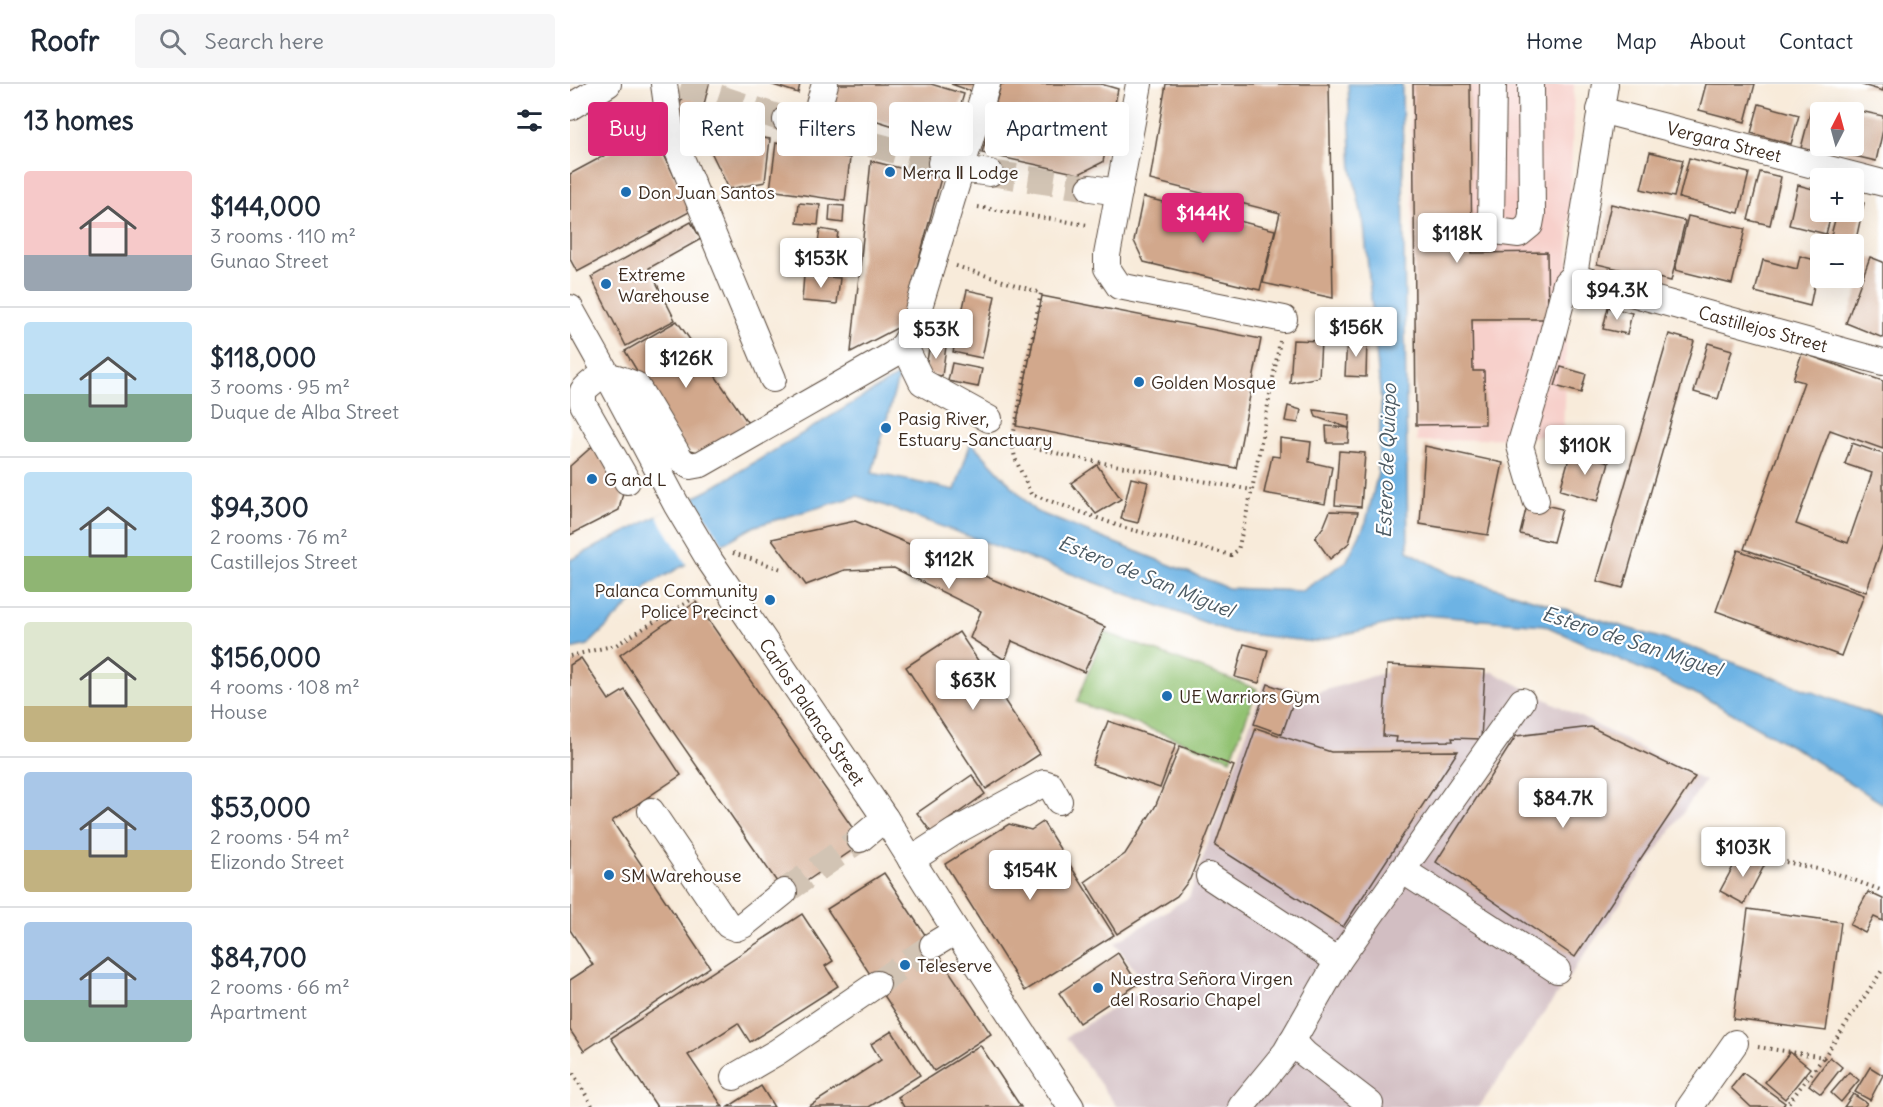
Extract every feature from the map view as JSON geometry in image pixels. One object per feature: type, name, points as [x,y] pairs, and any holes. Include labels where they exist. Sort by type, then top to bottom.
[{"type":"street","points":[[570,107],[606,84]]},
{"type":"street","points":[[674,84],[672,134],[773,380]]},
{"type":"street","points":[[824,102],[825,84]]},
{"type":"street","points":[[627,481],[583,404],[583,391],[594,380],[608,376],[636,385],[681,460],[690,466],[701,464],[894,354],[904,345],[912,330],[934,260],[951,166],[987,84]]},
{"type":"street","points":[[1139,84],[1107,255],[1107,268],[1119,286],[1284,320]]},
{"type":"street","points":[[1493,84],[1491,222],[1495,231],[1518,234],[1530,225],[1532,214],[1531,84]]},
{"type":"street","points":[[1536,500],[1520,446],[1550,348],[1566,283],[1574,275],[1605,84]]},
{"type":"street","name":"Vergara Street","points":[[1600,110],[1883,183]]},
{"type":"street","points":[[951,166],[990,173]]},
{"type":"street","points":[[1090,188],[1119,192]]},
{"type":"street","name":"Castillejos Street","points":[[1574,275],[1580,279],[1883,362]]},
{"type":"street","name":"Carlos Palanca Street","points":[[570,308],[578,340],[608,376],[676,504],[723,561],[956,931],[1071,1107]]},
{"type":"street","points":[[904,345],[922,382],[989,419]]},
{"type":"street","points":[[1241,1107],[1286,1052],[1338,961],[1521,701]]},
{"type":"street","points":[[911,860],[954,832],[1044,783],[1050,785],[1059,801]]},
{"type":"street","points":[[651,811],[728,925],[736,928],[743,925],[784,892]]},
{"type":"street","points":[[860,839],[885,818]]},
{"type":"street","points":[[1402,870],[1557,970]]},
{"type":"street","points":[[1209,876],[1338,961]]},
{"type":"street","points":[[933,945],[956,931]]},
{"type":"street","points":[[734,1077],[777,1052],[877,984]]},
{"type":"street","points":[[1292,1041],[1305,1054],[1370,1104]]},
{"type":"street","points":[[1690,1107],[1735,1043]]},
{"type":"path","points":[[978,207],[1112,229]]},
{"type":"path","points":[[934,260],[1041,293],[1012,442],[1015,458],[1031,494],[1125,528],[1231,555],[1238,550],[1252,490],[1284,320]]},
{"type":"path","points":[[1012,442],[1076,458],[1252,490]]},
{"type":"path","points":[[723,561],[781,569]]},
{"type":"path","points":[[570,656],[616,645],[700,594]]},
{"type":"path","points":[[1786,862],[1835,873],[1883,891]]},
{"type":"path","points":[[1785,1107],[1824,1058],[1883,969]]},
{"type":"path","points":[[1735,1043],[1824,1058]]},
{"type":"path","points":[[570,1068],[593,1107]]},
{"type":"shaded area","points":[[1410,84],[1574,84],[1563,435],[1417,442]]},
{"type":"shaded area","points":[[1387,672],[1493,672],[1705,781],[1479,1107],[1117,1107],[1066,1037],[1147,987],[1115,943],[1189,897],[1265,681],[1312,694]]},
{"type":"green space","name":"UE Warriors Gym","points":[[1104,632],[1257,689],[1231,759],[1077,702]]},
{"type":"water","points":[[1348,84],[1402,84],[1408,551],[1450,574],[1696,649],[1883,718],[1883,804],[1798,750],[1707,699],[1544,625],[1424,615],[1314,642],[1231,632],[858,496],[755,526],[650,584],[588,645],[570,649],[570,560],[709,490],[899,375],[872,473],[955,490],[971,442],[1035,511],[1228,588],[1302,591],[1346,562],[1366,522],[1378,473],[1381,402],[1364,225],[1352,171]]},
{"type":"pier","points":[[693,495],[724,546],[688,567],[657,516]]},
{"type":"building","points":[[686,84],[709,84],[705,102],[681,102]]},
{"type":"building","points":[[770,84],[800,84],[798,93]]},
{"type":"building","points":[[838,84],[931,84],[964,94],[962,102],[889,102],[889,125],[877,121],[877,102],[833,102]]},
{"type":"building","points":[[951,84],[976,84],[974,92]]},
{"type":"building","points":[[1001,84],[1101,84],[1118,89],[1115,102],[996,102]]},
{"type":"building","points":[[1166,84],[1329,84],[1333,298],[1263,283],[1280,213],[1150,180]]},
{"type":"building","points":[[1413,84],[1470,84],[1472,253],[1547,252],[1548,319],[1472,319],[1473,371],[1484,371],[1485,424],[1416,425]]},
{"type":"building","points":[[1706,84],[1755,84],[1745,122],[1699,110]]},
{"type":"building","points":[[1883,84],[1883,91],[1862,85]]},
{"type":"building","points":[[1759,104],[1799,115],[1791,144],[1751,133]]},
{"type":"building","points":[[1864,112],[1883,116],[1883,130],[1876,161],[1855,156],[1864,156]]},
{"type":"building","points":[[1810,114],[1810,150],[1801,148]]},
{"type":"building","points":[[765,138],[770,139],[765,182],[729,189],[713,156],[765,156]]},
{"type":"building","points":[[776,143],[777,156],[850,158],[845,201],[770,190]]},
{"type":"building","points":[[1650,152],[1683,160],[1674,197],[1641,189]]},
{"type":"building","name":"Don Juan Santos","points":[[604,156],[665,156],[691,211],[577,272],[570,259],[570,174]]},
{"type":"building","points":[[996,156],[1104,156],[1103,162],[1079,174]]},
{"type":"building","points":[[1689,158],[1749,173],[1739,213],[1679,198]]},
{"type":"building","points":[[871,161],[941,178],[901,326],[851,352]]},
{"type":"building","points":[[1760,172],[1781,177],[1770,225],[1748,220]]},
{"type":"building","points":[[1798,185],[1810,188],[1810,222],[1829,222],[1826,234],[1789,225]]},
{"type":"building","points":[[1143,197],[1275,230],[1260,290],[1144,262],[1134,241]]},
{"type":"building","points":[[799,203],[820,205],[818,225],[797,223]]},
{"type":"building","points":[[1611,204],[1685,221],[1671,281],[1597,264]]},
{"type":"building","points":[[830,205],[844,206],[843,223],[829,221]]},
{"type":"building","points":[[1688,216],[1745,229],[1732,284],[1675,270]]},
{"type":"building","points":[[691,222],[701,239],[649,268],[675,320],[626,346],[591,277]]},
{"type":"building","points":[[1834,222],[1860,222],[1857,234],[1831,234]]},
{"type":"building","points":[[820,229],[838,232],[835,252],[817,250]]},
{"type":"building","points":[[1800,256],[1810,259],[1810,288],[1814,288],[1810,306],[1755,292],[1763,260],[1797,269]]},
{"type":"building","points":[[1870,257],[1883,262],[1883,338],[1846,323],[1859,288],[1864,288],[1864,274]]},
{"type":"building","points":[[804,275],[840,278],[837,304],[802,301]]},
{"type":"building","points":[[967,290],[995,296],[982,358],[953,352]]},
{"type":"building","name":"Golden Mosque","points":[[1042,296],[1261,339],[1236,468],[1016,426]]},
{"type":"building","points":[[1608,307],[1632,313],[1627,334],[1603,329]]},
{"type":"building","points":[[677,321],[748,423],[701,453],[684,448],[625,351]]},
{"type":"building","points":[[1669,334],[1694,341],[1623,588],[1597,581]]},
{"type":"building","points":[[1347,338],[1367,339],[1366,377],[1345,376]]},
{"type":"building","points":[[1293,340],[1321,341],[1319,377],[1290,383]]},
{"type":"building","points":[[930,343],[946,346],[942,376],[925,373]]},
{"type":"building","points":[[1708,343],[1732,350],[1718,399],[1694,392]]},
{"type":"building","points":[[1802,353],[1883,381],[1883,449],[1830,430],[1796,524],[1848,543],[1872,473],[1845,464],[1852,443],[1883,454],[1883,544],[1866,592],[1744,549],[1804,382],[1793,379]]},
{"type":"building","points":[[952,363],[982,369],[978,387],[948,381]]},
{"type":"building","points":[[1561,367],[1586,374],[1581,393],[1555,386]]},
{"type":"building","points":[[1288,406],[1301,410],[1298,423],[1285,421]]},
{"type":"building","points":[[1314,410],[1350,415],[1349,428],[1316,417]]},
{"type":"building","points":[[1326,426],[1349,428],[1348,443],[1327,443]]},
{"type":"building","points":[[1280,438],[1311,442],[1309,462],[1332,467],[1325,504],[1264,493],[1272,456],[1280,457]]},
{"type":"building","name":"G and L","points":[[595,444],[623,492],[619,510],[570,535],[570,466]]},
{"type":"building","points":[[1425,446],[1503,463],[1488,535],[1420,524]]},
{"type":"building","points":[[1339,451],[1365,453],[1361,507],[1335,505]]},
{"type":"building","points":[[1571,451],[1609,462],[1598,501],[1560,490]]},
{"type":"building","points":[[1097,465],[1121,499],[1096,514],[1071,483]]},
{"type":"building","points":[[1131,478],[1148,482],[1138,523],[1121,519]]},
{"type":"building","points":[[1528,501],[1562,509],[1553,542],[1520,534]]},
{"type":"building","points":[[1330,511],[1358,512],[1349,543],[1330,559],[1315,538],[1324,526]]},
{"type":"building","points":[[855,521],[1105,627],[1084,672],[1012,641],[1005,660],[970,638],[981,611],[894,568],[845,570],[806,585],[772,539]]},
{"type":"building","points":[[1738,550],[1864,595],[1841,656],[1716,611]]},
{"type":"building","points":[[696,602],[863,843],[786,895],[620,655]]},
{"type":"building","points":[[959,632],[1040,754],[986,789],[906,667]]},
{"type":"building","points":[[1244,644],[1268,650],[1259,683],[1235,677]]},
{"type":"building","name":"SM Warehouse","points":[[581,658],[609,700],[625,690],[681,775],[612,821],[710,967],[584,1051],[570,1030],[570,980],[593,965],[570,930],[570,665]]},
{"type":"building","points":[[1387,665],[1485,670],[1481,739],[1452,738],[1453,741],[1396,742],[1397,737],[1383,736]]},
{"type":"building","points":[[1268,684],[1296,694],[1282,734],[1254,724]]},
{"type":"building","points":[[1108,721],[1176,744],[1160,788],[1092,765]]},
{"type":"building","points":[[1591,727],[1695,777],[1575,957],[1436,862],[1516,736]]},
{"type":"building","points":[[1256,728],[1331,752],[1458,751],[1343,927],[1215,846]]},
{"type":"building","points":[[1180,746],[1234,766],[1190,879],[1177,896],[1117,934],[1085,882],[1125,854],[1155,807]]},
{"type":"building","points":[[972,775],[985,794],[931,832],[917,813]]},
{"type":"building","points":[[1043,822],[1114,935],[1025,991],[945,864],[1009,824],[1031,830]]},
{"type":"building","points":[[1741,852],[1765,864],[1744,904],[1720,891]]},
{"type":"building","name":"Teleserve","points":[[884,873],[991,1034],[934,1071],[827,909]]},
{"type":"building","points":[[1868,892],[1883,899],[1883,921],[1874,917],[1865,933],[1850,925]]},
{"type":"building","points":[[1748,909],[1841,922],[1826,1031],[1733,1019]]},
{"type":"building","points":[[802,914],[833,961],[825,966],[838,986],[750,1042],[738,1023],[688,1055],[723,1107],[657,1107],[611,1038]]},
{"type":"building","name":"Nuestra Señora Virgen del Rosario Chapel","points":[[1118,953],[1138,984],[1079,1023],[1059,993]]},
{"type":"building","points":[[892,1031],[920,1075],[869,1107],[808,1107],[881,1060],[871,1044]]},
{"type":"building","points":[[980,1045],[1021,1107],[904,1107],[898,1097]]},
{"type":"building","points":[[1790,1052],[1810,1068],[1785,1099],[1765,1082]]},
{"type":"building","points":[[1830,1057],[1842,1067],[1821,1094],[1809,1085]]},
{"type":"building","points":[[1870,1067],[1883,1075],[1870,1100],[1855,1092]]},
{"type":"building","points":[[1849,1072],[1859,1080],[1841,1102],[1831,1093]]},
{"type":"building","points":[[1743,1073],[1785,1103],[1782,1107],[1751,1107],[1731,1088]]},
{"type":"building","points":[[761,1086],[774,1107],[728,1107]]},
{"type":"building","points":[[1853,1094],[1867,1103],[1864,1107],[1844,1107]]},
{"type":"tunnel","points":[[681,85],[777,117]]},
{"type":"tunnel","points":[[877,146],[941,163]]},
{"type":"tunnel","points":[[990,173],[1090,188]]},
{"type":"tunnel","points":[[784,892],[860,839]]},
{"type":"tunnel","points":[[877,984],[933,945]]},
{"type":"place","name":"Merra Ⅱ Lodge","points":[[890,172]]},
{"type":"place","name":"Don Juan Santos","points":[[626,192]]},
{"type":"place","name":"Extreme Warehouse","points":[[606,284]]},
{"type":"place","name":"Golden Mosque","points":[[1139,382]]},
{"type":"place","name":"Pasig River, Estuary-Sanctuary","points":[[886,428]]},
{"type":"place","name":"G and L","points":[[592,479]]},
{"type":"place","name":"Palanca Community Police Precinct","points":[[770,600]]},
{"type":"place","name":"UE Warriors Gym","points":[[1167,696]]},
{"type":"place","name":"SM Warehouse","points":[[609,875]]},
{"type":"place","name":"Teleserve","points":[[905,965]]},
{"type":"place","name":"Nuestra Señora Virgen del Rosario Chapel","points":[[1098,988]]},
{"type":"water label","name":"Estero de Quiapo","points":[[1386,461]]},
{"type":"water label","name":"Estero de San Miguel","points":[[1146,576]]},
{"type":"water label","name":"Estero de San Miguel","points":[[1632,641]]}]
